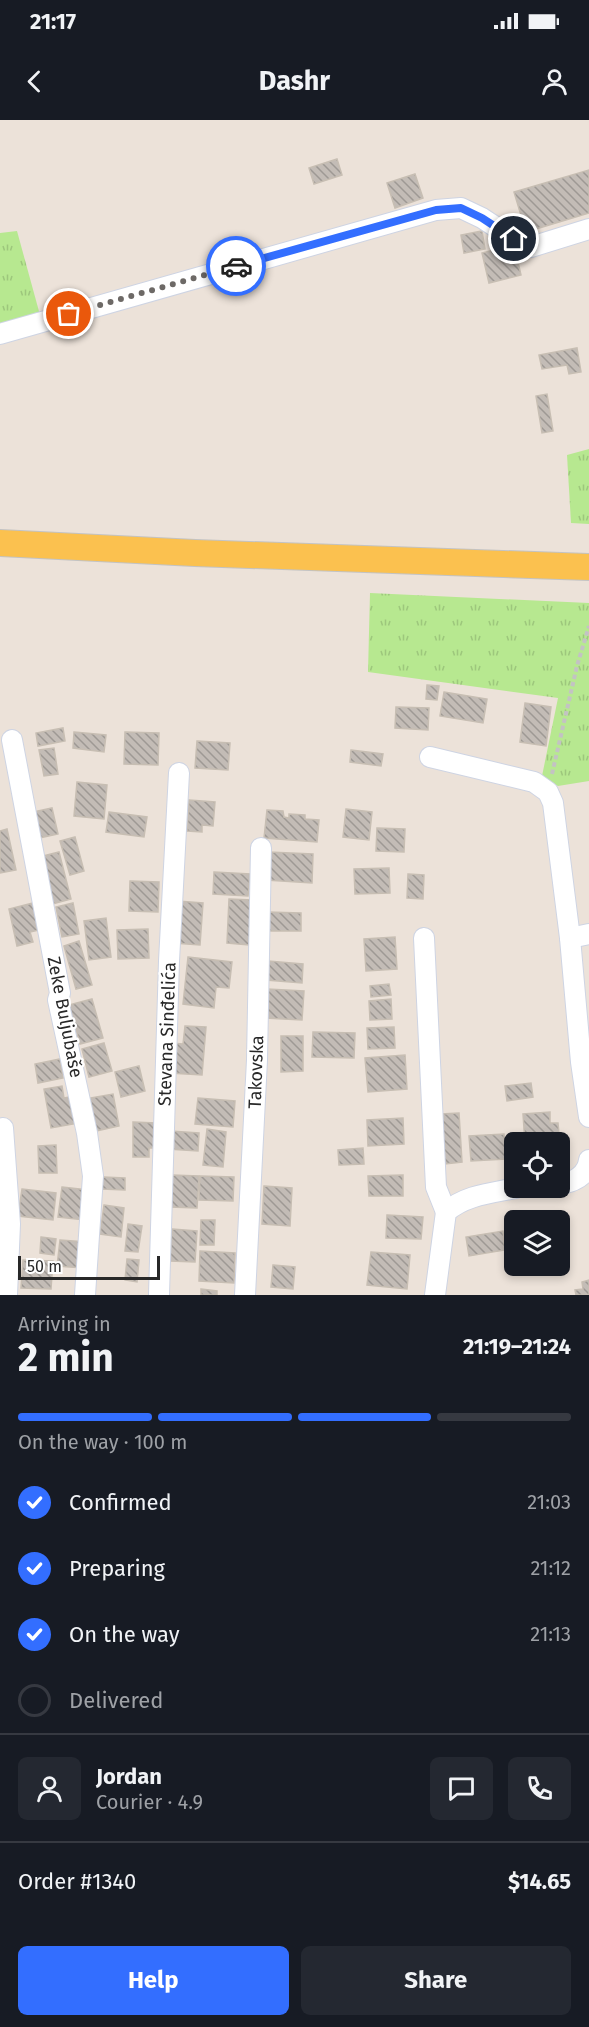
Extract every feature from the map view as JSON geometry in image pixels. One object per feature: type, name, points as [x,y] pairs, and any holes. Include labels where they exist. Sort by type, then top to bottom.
[{"type":"main road","points":[[0,543],[589,567]]},
{"type":"main road","points":[[0,549],[36,546]]},
{"type":"street","points":[[0,334],[436,210],[461,208],[531,247],[589,229]]},
{"type":"street","name":"Zeke Buljubaše","points":[[12,740],[60,993],[58,1000],[92,1165],[85,1295]]},
{"type":"street","points":[[430,758],[534,782],[548,792],[556,818],[580,936],[581,1062],[589,1117]]},
{"type":"street","name":"Stevana Sinđelića","points":[[159,1295],[169,961],[178,773]]},
{"type":"street","name":"Takovska","points":[[245,1295],[257,1060],[261,849]]},
{"type":"street","points":[[424,938],[436,1188],[446,1212],[435,1295]]},
{"type":"street","points":[[3,1128],[10,1224],[7,1295]]},
{"type":"street","points":[[570,1182],[581,1176],[589,1160]]},
{"type":"street","points":[[446,1212],[460,1202],[479,1195],[504,1190]]},
{"type":"path","points":[[548,792],[589,626]]},
{"type":"green space","points":[[17,231],[40,315],[0,326],[0,233]]},
{"type":"green space","points":[[589,449],[589,524],[571,523],[567,455]]},
{"type":"green space","points":[[370,593],[589,603],[589,781],[558,786],[542,776],[558,698],[368,672]]},
{"type":"building","points":[[337,159],[342,175],[314,184],[309,168]]},
{"type":"building","points":[[589,170],[589,213],[526,232],[514,192]]},
{"type":"building","points":[[415,174],[423,198],[395,208],[387,183]]},
{"type":"building","points":[[482,231],[485,249],[464,253],[461,235]]},
{"type":"building","points":[[514,245],[521,275],[489,283],[482,253]]},
{"type":"building","points":[[577,348],[581,372],[569,374],[567,365],[542,369],[539,355]]},
{"type":"building","points":[[547,394],[553,431],[542,433],[536,396]]},
{"type":"building","points":[[427,685],[439,686],[437,700],[426,699]]},
{"type":"building","points":[[444,692],[487,699],[483,723],[440,716]]},
{"type":"building","points":[[525,703],[551,707],[546,746],[520,742]]},
{"type":"building","points":[[396,707],[429,708],[428,730],[395,728]]},
{"type":"building","points":[[63,728],[65,741],[38,746],[36,733]]},
{"type":"building","points":[[74,732],[106,735],[104,752],[73,748]]},
{"type":"building","points":[[125,732],[159,733],[158,765],[124,764]]},
{"type":"building","points":[[197,741],[230,743],[228,770],[195,768]]},
{"type":"building","points":[[54,748],[58,774],[44,776],[39,750]]},
{"type":"building","points":[[351,750],[383,754],[381,766],[350,762]]},
{"type":"building","points":[[77,782],[107,785],[104,819],[74,816]]},
{"type":"building","points":[[189,800],[215,802],[213,826],[202,825],[202,832],[187,831]]},
{"type":"building","points":[[52,808],[58,834],[39,838],[33,812]]},
{"type":"building","points":[[346,809],[372,812],[369,840],[343,837]]},
{"type":"building","points":[[267,810],[283,811],[284,817],[289,818],[289,814],[305,815],[305,819],[319,820],[317,842],[264,838]]},
{"type":"building","points":[[109,812],[147,817],[144,837],[106,832]]},
{"type":"building","points":[[377,828],[405,829],[404,852],[376,851]]},
{"type":"building","points":[[7,829],[16,870],[0,873],[0,831]]},
{"type":"building","points":[[75,837],[84,871],[70,875],[60,841]]},
{"type":"building","points":[[59,852],[71,899],[52,904],[39,857]]},
{"type":"building","points":[[268,852],[313,854],[312,883],[266,880]]},
{"type":"building","points":[[389,868],[390,893],[355,894],[354,869]]},
{"type":"building","points":[[214,872],[250,874],[248,896],[213,894]]},
{"type":"building","points":[[408,874],[424,875],[423,899],[407,898]]},
{"type":"building","points":[[130,881],[159,882],[158,912],[129,911]]},
{"type":"building","points":[[229,899],[252,900],[249,945],[227,943]]},
{"type":"building","points":[[177,901],[203,903],[200,945],[174,943]]},
{"type":"building","points":[[33,903],[39,930],[30,932],[33,942],[17,946],[9,909]]},
{"type":"building","points":[[73,903],[79,934],[62,937],[56,907]]},
{"type":"building","points":[[267,912],[301,913],[301,931],[266,931]]},
{"type":"building","points":[[106,918],[111,957],[89,960],[84,921]]},
{"type":"building","points":[[148,929],[149,958],[118,959],[117,930]]},
{"type":"building","points":[[395,937],[397,969],[366,971],[364,939]]},
{"type":"building","points":[[79,941],[92,985],[76,989],[64,946]]},
{"type":"building","points":[[188,957],[232,962],[229,988],[216,987],[214,1008],[183,1004]]},
{"type":"building","points":[[268,961],[303,964],[302,983],[266,980]]},
{"type":"building","points":[[389,984],[391,995],[371,997],[370,986]]},
{"type":"building","points":[[267,989],[304,991],[302,1020],[265,1018]]},
{"type":"building","points":[[92,999],[103,1038],[80,1044],[69,1005]]},
{"type":"building","points":[[391,999],[392,1019],[370,1020],[369,1001]]},
{"type":"building","points":[[185,1026],[206,1027],[202,1075],[170,1073],[172,1043],[183,1044]]},
{"type":"building","points":[[394,1027],[395,1048],[368,1049],[367,1028]]},
{"type":"building","points":[[313,1032],[355,1033],[354,1058],[312,1057]]},
{"type":"building","points":[[281,1036],[303,1036],[303,1071],[281,1072]]},
{"type":"building","points":[[104,1043],[112,1071],[89,1077],[82,1049]]},
{"type":"building","points":[[405,1055],[407,1089],[368,1092],[365,1058]]},
{"type":"building","points":[[60,1059],[63,1078],[38,1083],[35,1064]]},
{"type":"building","points":[[139,1066],[145,1091],[121,1097],[115,1072]]},
{"type":"building","points":[[531,1083],[533,1097],[507,1101],[505,1086]]},
{"type":"building","points":[[62,1086],[64,1098],[75,1096],[79,1123],[51,1128],[44,1089]]},
{"type":"building","points":[[113,1094],[119,1126],[96,1131],[90,1098]]},
{"type":"building","points":[[198,1098],[235,1101],[233,1127],[195,1124]]},
{"type":"building","points":[[550,1112],[550,1123],[558,1123],[559,1132],[524,1132],[523,1114]]},
{"type":"building","points":[[459,1113],[462,1162],[445,1164],[441,1114]]},
{"type":"building","points":[[403,1118],[404,1144],[368,1146],[367,1120]]},
{"type":"building","points":[[133,1122],[156,1123],[156,1148],[149,1148],[149,1157],[133,1157]]},
{"type":"building","points":[[207,1129],[226,1132],[223,1167],[203,1165]]},
{"type":"building","points":[[170,1131],[199,1133],[198,1151],[168,1149]]},
{"type":"building","points":[[504,1134],[504,1159],[471,1161],[469,1136]]},
{"type":"building","points":[[56,1145],[57,1173],[39,1173],[38,1146]]},
{"type":"building","points":[[363,1148],[364,1164],[339,1165],[338,1150]]},
{"type":"building","points":[[171,1175],[199,1176],[197,1208],[170,1207]]},
{"type":"building","points":[[403,1175],[403,1196],[369,1196],[368,1176]]},
{"type":"building","points":[[200,1176],[234,1177],[233,1201],[199,1200]]},
{"type":"building","points":[[103,1177],[125,1178],[125,1190],[102,1189]]},
{"type":"building","points":[[264,1186],[292,1188],[290,1226],[262,1224]]},
{"type":"building","points":[[62,1187],[88,1190],[85,1220],[58,1217]]},
{"type":"building","points":[[22,1189],[56,1193],[53,1220],[18,1216]]},
{"type":"building","points":[[104,1205],[124,1208],[121,1237],[100,1234]]},
{"type":"building","points":[[387,1215],[423,1217],[421,1239],[386,1238]]},
{"type":"building","points":[[201,1220],[215,1220],[214,1245],[200,1245]]},
{"type":"building","points":[[128,1224],[142,1226],[138,1252],[125,1251]]},
{"type":"building","points":[[172,1229],[197,1231],[195,1262],[170,1261]]},
{"type":"building","points":[[503,1231],[504,1250],[469,1256],[466,1237]]},
{"type":"building","points":[[41,1237],[56,1239],[54,1255],[40,1253]]},
{"type":"building","points":[[60,1240],[86,1242],[83,1268],[57,1266]]},
{"type":"building","points":[[200,1251],[235,1253],[234,1283],[199,1281]]},
{"type":"building","points":[[371,1252],[410,1255],[407,1289],[367,1285]]},
{"type":"building","points":[[127,1259],[139,1260],[137,1282],[125,1280]]},
{"type":"building","points":[[23,1260],[53,1261],[51,1289],[21,1288]]},
{"type":"building","points":[[273,1265],[295,1267],[293,1289],[271,1287]]},
{"type":"building","points":[[589,1280],[589,1295],[576,1295],[575,1290],[583,1289],[582,1282]]},
{"type":"building","points":[[201,1289],[217,1291],[217,1295],[201,1295]]},
{"type":"way so far","points":[[69,314],[236,266]]},
{"type":"route","points":[[236,266],[436,210],[461,208],[482,218],[514,239]]}]
